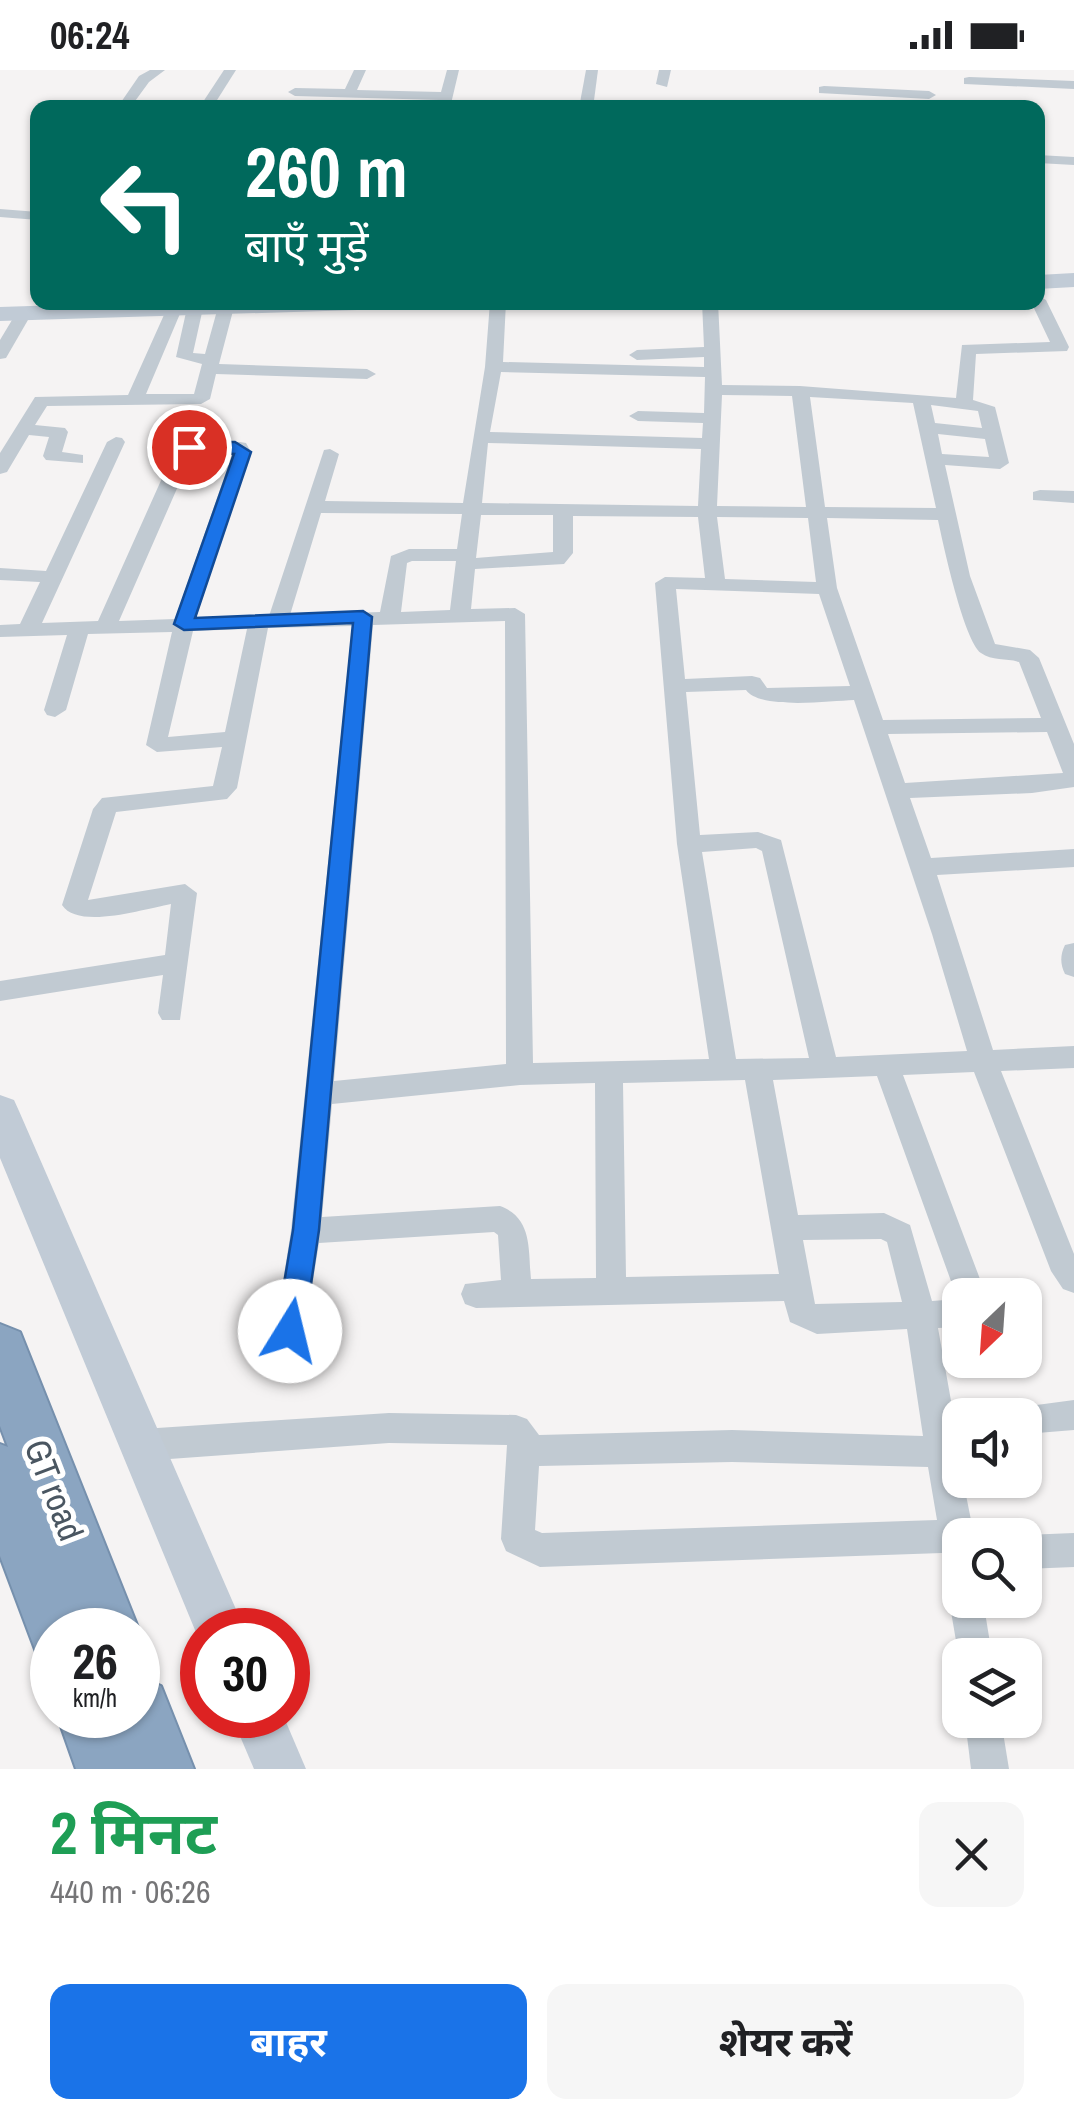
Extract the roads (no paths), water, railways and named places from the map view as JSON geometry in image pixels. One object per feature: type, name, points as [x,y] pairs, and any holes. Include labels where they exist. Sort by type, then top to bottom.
[{"type":"highway","name":"GT road","points":[[0,1350],[99,1608]]},
{"type":"highway","name":"GT road","points":[[0,1473],[50,1608]]},
{"type":"highway","points":[[99,1738],[110,1769]]},
{"type":"highway","points":[[148,1738],[160,1769]]},
{"type":"main road","points":[[1045,282],[1074,280]]},
{"type":"main road","points":[[7,316],[159,310]]},
{"type":"main road","points":[[0,1111],[211,1608]]},
{"type":"main road","points":[[266,1738],[280,1769]]},
{"type":"street","points":[[129,100],[144,80],[160,70]]},
{"type":"street","points":[[210,100],[230,70]]},
{"type":"street","points":[[349,94],[360,70]]},
{"type":"street","points":[[444,100],[452,70]]},
{"type":"street","points":[[587,100],[592,70]]},
{"type":"street","points":[[823,100],[824,70]]},
{"type":"street","points":[[975,98],[967,75],[1074,86]]},
{"type":"street","points":[[291,100],[297,86],[420,100]]},
{"type":"street","points":[[824,90],[894,88],[929,95]]},
{"type":"street","points":[[1045,159],[1074,161]]},
{"type":"street","points":[[0,214],[30,216]]},
{"type":"street","points":[[134,402],[183,310]]},
{"type":"street","points":[[184,310],[184,357],[211,364],[367,374]]},
{"type":"street","points":[[0,468],[41,400],[198,401],[203,396],[225,310]]},
{"type":"street","points":[[460,614],[480,437],[494,367],[498,310]]},
{"type":"street","points":[[710,310],[713,372],[707,511],[716,584]]},
{"type":"street","points":[[964,403],[968,349],[1058,348],[1066,340],[1045,310]]},
{"type":"street","points":[[0,354],[7,316]]},
{"type":"street","points":[[590,356],[713,372],[800,391],[921,398],[986,407],[999,464],[933,459]]},
{"type":"street","points":[[494,367],[713,372]]},
{"type":"street","points":[[800,391],[827,588],[923,868],[983,1061],[1066,1271],[1074,1280]]},
{"type":"street","points":[[896,791],[1032,785],[1074,775],[1025,655],[992,652],[986,647],[960,576],[921,398]]},
{"type":"street","points":[[638,416],[710,418]]},
{"type":"street","points":[[926,428],[994,434]]},
{"type":"street","points":[[22,430],[59,432],[52,456],[76,459]]},
{"type":"street","points":[[480,437],[709,444]]},
{"type":"street","points":[[28,630],[116,442]]},
{"type":"street","points":[[106,627],[182,452],[189,447],[240,448],[242,452],[184,624],[157,745],[236,738]]},
{"type":"street","points":[[171,1013],[186,896],[183,892],[84,910],[74,905],[107,806],[223,791],[268,621],[330,454]]},
{"type":"street","points":[[1040,496],[1074,497]]},
{"type":"street","points":[[313,507],[947,514]]},
{"type":"street","points":[[290,1331],[306,1230],[376,616],[398,560],[409,556],[557,560],[563,554],[562,510]]},
{"type":"street","points":[[0,574],[52,577]]},
{"type":"street","points":[[724,1070],[689,844],[665,583],[827,588]]},
{"type":"street","points":[[0,631],[508,612],[517,616],[520,1074]]},
{"type":"street","points":[[55,710],[80,628]]},
{"type":"street","points":[[672,686],[752,682],[759,693],[766,695],[861,692]]},
{"type":"street","points":[[874,727],[1051,715],[1074,705]]},
{"type":"street","points":[[689,844],[758,840],[773,846],[825,1068]]},
{"type":"street","points":[[923,868],[1074,858]]},
{"type":"street","points":[[1074,952],[1074,967]]},
{"type":"street","points":[[0,991],[175,963]]},
{"type":"street","points":[[319,1094],[520,1074],[825,1068],[1074,1057]]},
{"type":"street","points":[[886,1065],[965,1278]]},
{"type":"street","points":[[757,1069],[801,1312],[811,1319],[942,1313]]},
{"type":"street","points":[[609,1072],[611,1291]]},
{"type":"street","points":[[306,1230],[500,1220],[512,1230],[517,1293]]},
{"type":"street","points":[[784,1228],[884,1226],[896,1230],[903,1240],[942,1408]]},
{"type":"street","points":[[476,1294],[794,1286]]},
{"type":"street","points":[[1042,1417],[1074,1416]]},
{"type":"street","points":[[142,1445],[389,1428],[516,1430],[524,1438],[518,1539],[540,1550],[942,1551]]},
{"type":"street","points":[[524,1450],[732,1446],[942,1433]]},
{"type":"street","points":[[1042,1551],[1074,1550]]},
{"type":"street","points":[[986,1738],[990,1769]]}]
